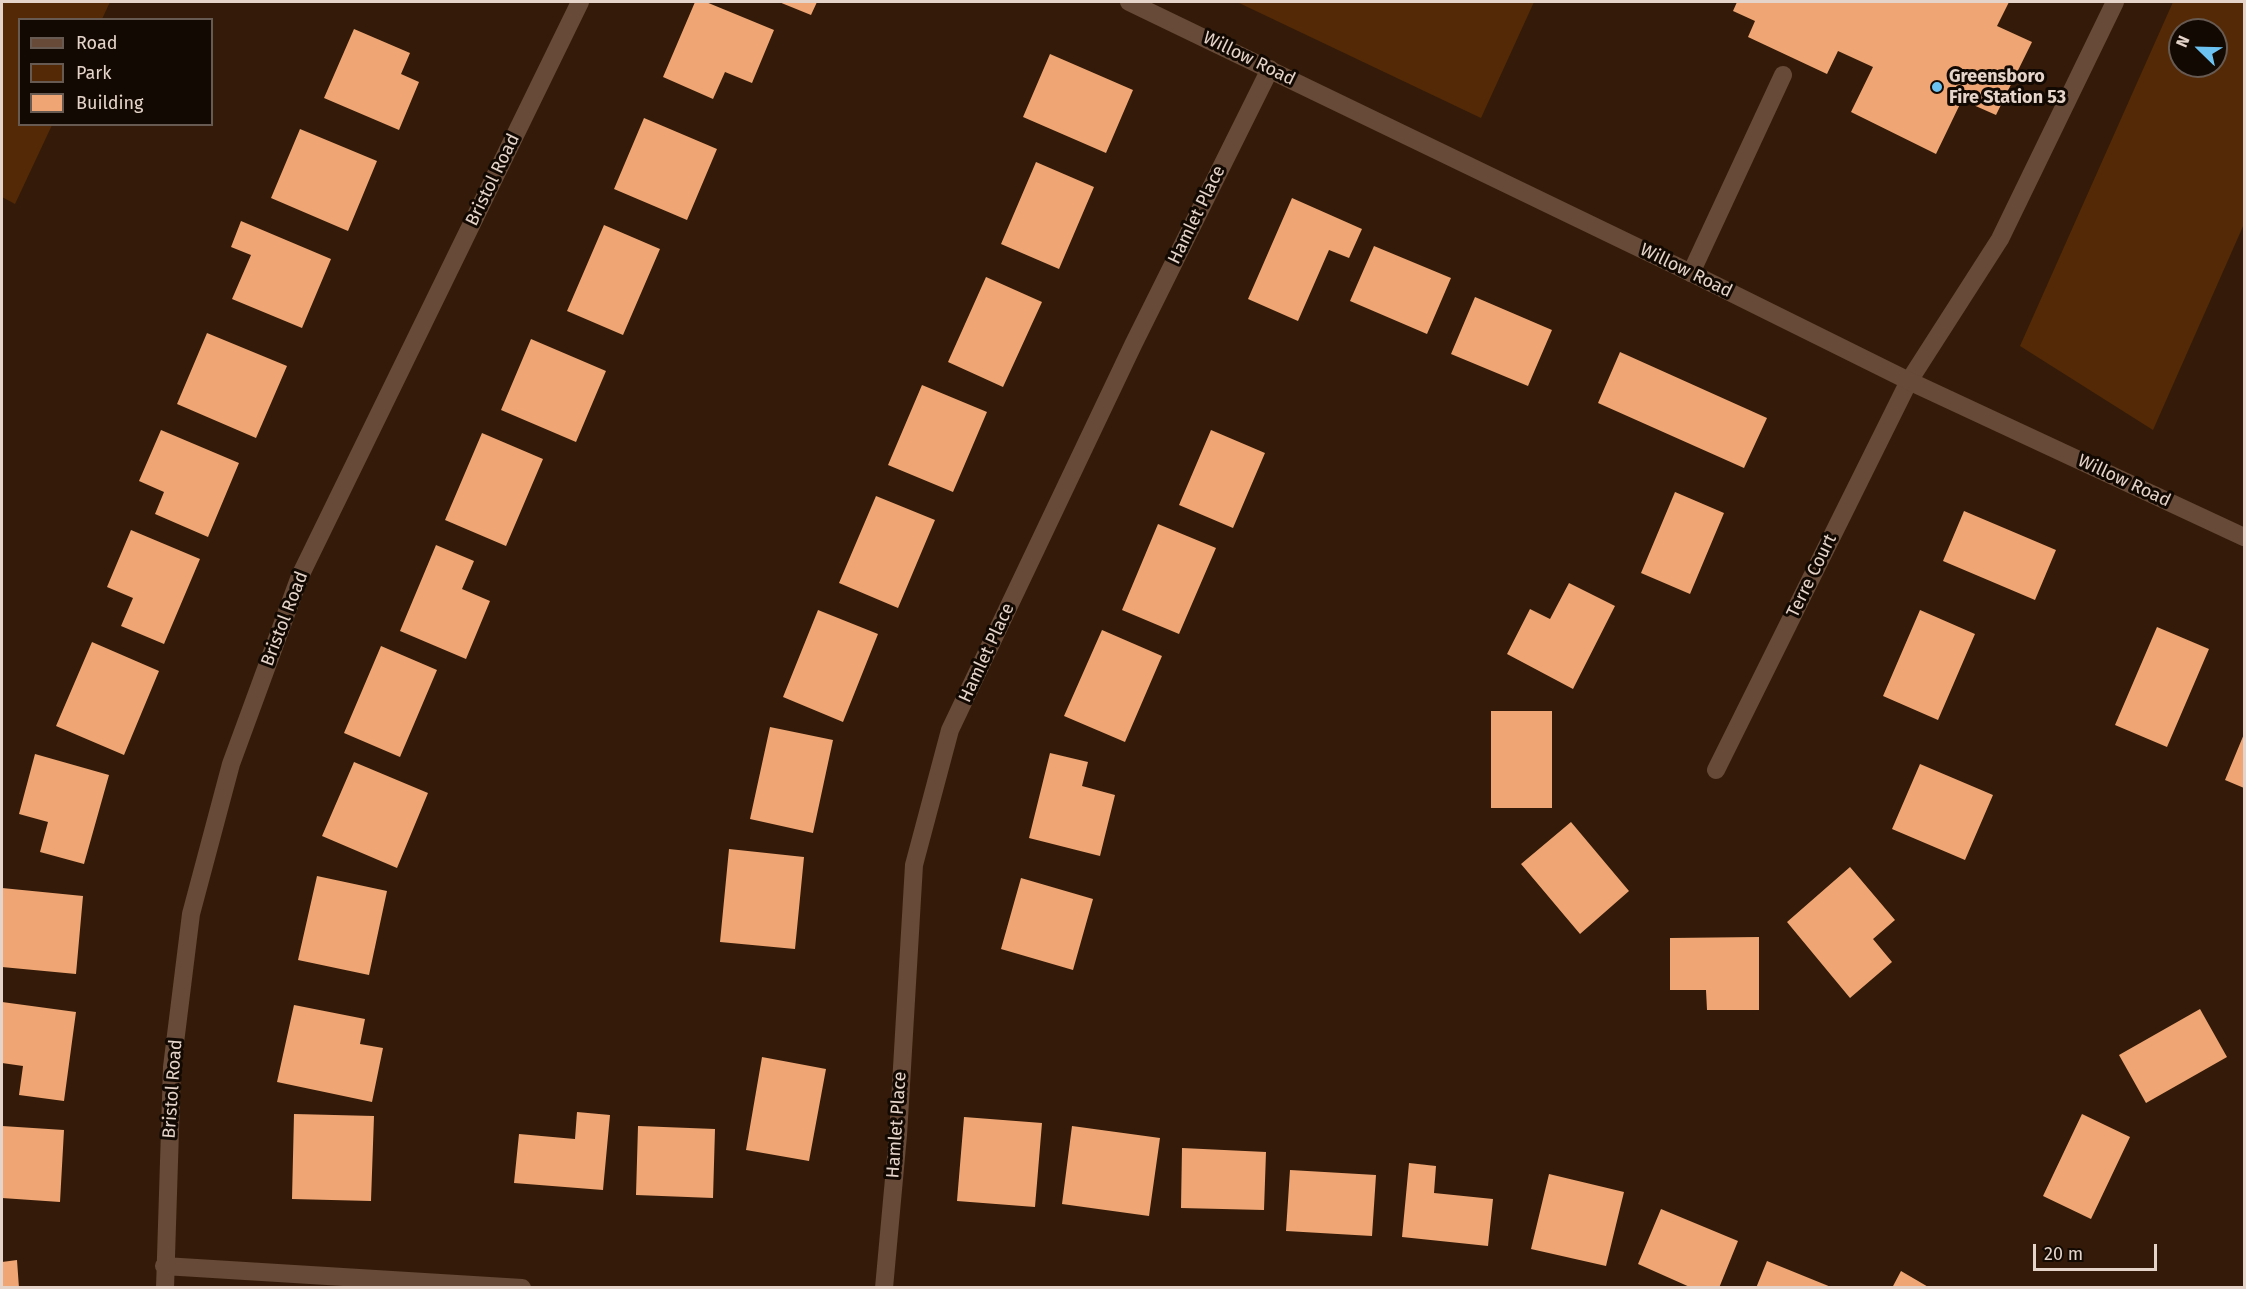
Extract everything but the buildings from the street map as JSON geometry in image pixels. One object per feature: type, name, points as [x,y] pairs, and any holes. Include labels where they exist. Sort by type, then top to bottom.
[{"type":"street","name":"Bristol Road","points":[[165,1287],[172,1067],[191,914],[231,764],[300,576],[580,2]]},
{"type":"street","name":"Willow Road","points":[[1129,2],[1691,273],[1909,381],[2244,537]]},
{"type":"street","name":"Terre Court","points":[[1716,771],[1909,381],[2000,239],[2115,2]]},
{"type":"street","name":"Hamlet Place","points":[[884,1287],[898,1135],[914,865],[950,730],[1133,345],[1270,69]]},
{"type":"street","points":[[1691,273],[1783,75]]},
{"type":"street","points":[[164,1266],[522,1287]]},
{"type":"green space","points":[[2,2],[110,2],[102,18],[18,18],[18,126],[52,126],[15,204],[2,197]]},
{"type":"green space","points":[[1237,2],[1534,2],[1481,118]]},
{"type":"green space","points":[[2173,2],[2244,2],[2244,224],[2153,430],[2020,346]]},
{"type":"place","name":"Greensboro Fire Station 53","points":[[1937,87]]}]
